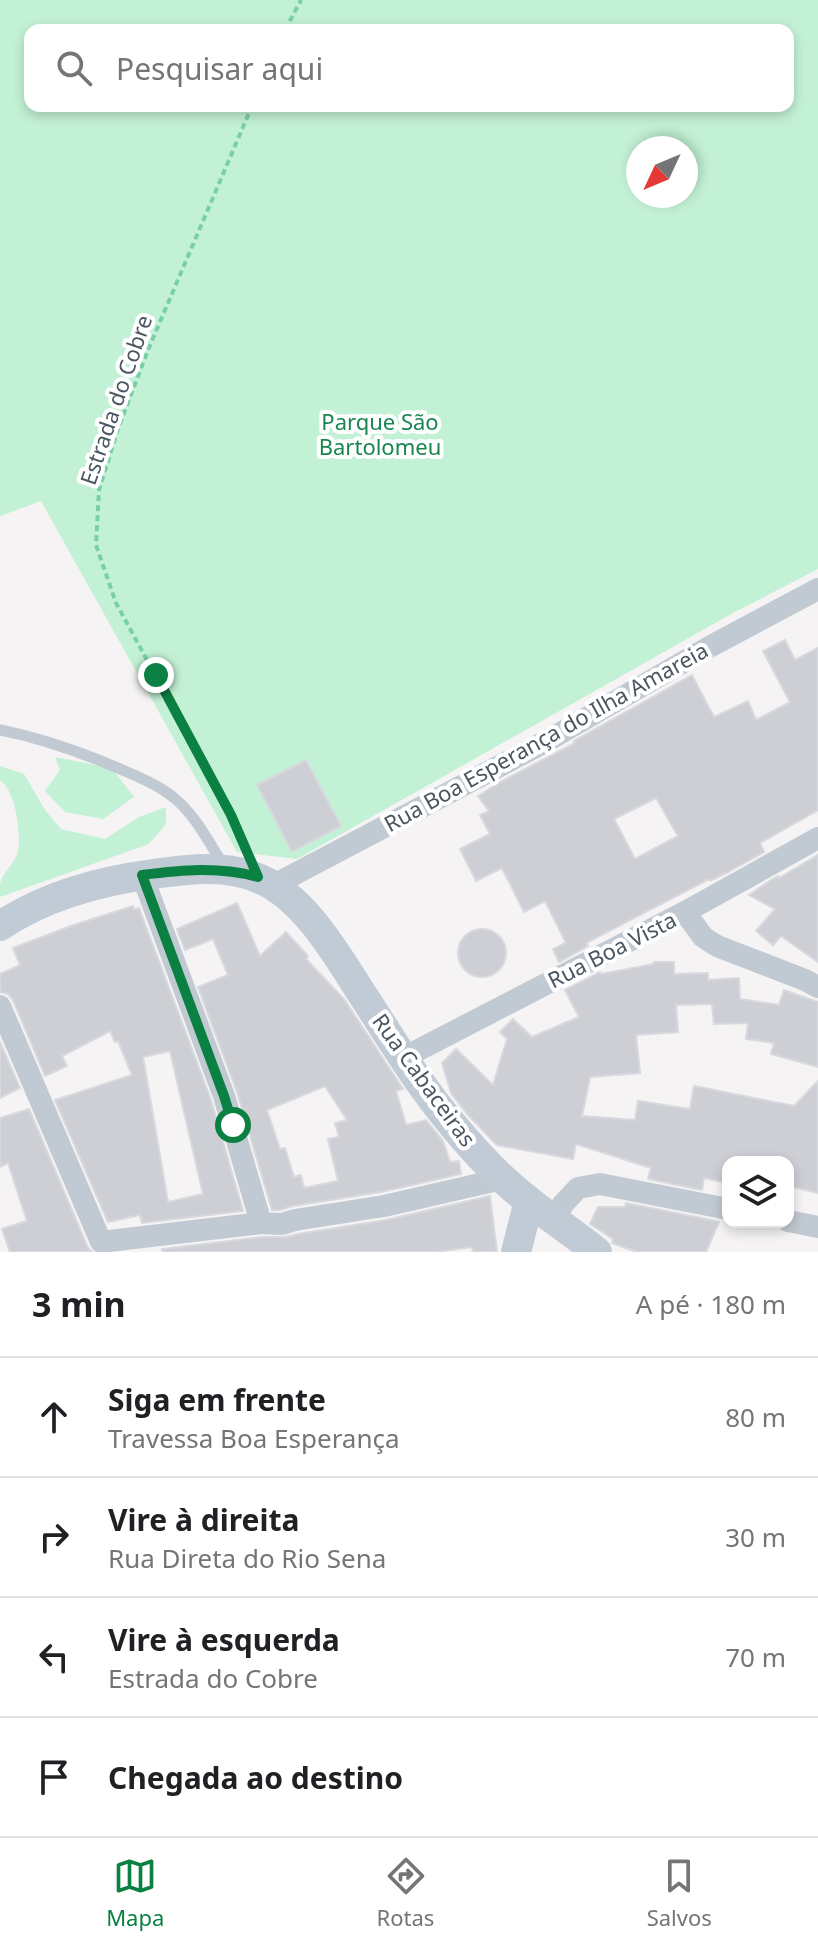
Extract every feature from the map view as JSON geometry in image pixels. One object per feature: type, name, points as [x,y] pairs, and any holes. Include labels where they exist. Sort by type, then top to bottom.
[{"type":"main road","points":[[0,926],[48,901],[95,885],[142,875],[226,870],[266,881]]},
{"type":"main road","name":"Rua Cabaceiras","points":[[266,881],[299,907],[331,946],[403,1058],[451,1124],[502,1179],[597,1252]]},
{"type":"main road","points":[[516,1252],[529,1201]]},
{"type":"street","name":"Rua Boa Esperança do Ilha Amareia","points":[[266,881],[545,742],[711,646],[818,589]]},
{"type":"street","name":"Rua Boa Vista","points":[[403,1058],[685,912],[818,838]]},
{"type":"street","points":[[142,875],[224,1096],[261,1223]]},
{"type":"street","points":[[685,912],[703,937],[717,946],[818,987]]},
{"type":"street","points":[[0,1006],[101,1242],[261,1223],[282,1224],[384,1206],[502,1179]]},
{"type":"street","points":[[555,1221],[563,1204],[578,1188],[600,1184],[722,1208]]},
{"type":"street","points":[[794,1222],[818,1227]]},
{"type":"lane","points":[[0,730],[89,756],[142,778],[174,797],[198,824],[226,870]]},
{"type":"path","points":[[288,24],[301,0]]},
{"type":"path","name":"Estrada do Cobre","points":[[249,112],[148,350],[118,429],[99,490],[96,545],[116,603],[266,881]]},
{"type":"green space","name":"Parque São Bartolomeu","points":[[0,0],[818,0],[818,569],[733,613],[297,859],[237,852],[41,501],[0,516]]},
{"type":"green space","points":[[55,757],[114,771],[134,797],[103,819],[65,812],[45,791],[60,770]]},
{"type":"green space","points":[[0,766],[24,774],[45,810],[61,829],[105,839],[139,817],[166,807],[166,824],[149,844],[0,897],[1,880],[17,855],[19,843],[16,812],[10,793],[0,780]]},
{"type":"building","points":[[785,640],[795,660],[818,648],[818,810],[760,843],[764,852],[586,943],[588,946],[559,962],[553,949],[566,943],[545,901],[524,912],[502,868],[476,881],[460,849],[490,834],[480,815],[489,811],[478,796],[692,675],[714,717],[748,701],[756,720],[790,702],[763,651]],"holes":[[[656,798],[678,836],[635,859],[614,819]]]},
{"type":"building","points":[[306,760],[341,826],[292,852],[257,785]]},
{"type":"building","points":[[818,855],[818,962],[781,936],[773,945],[756,931],[775,909],[749,895]]},
{"type":"building","points":[[237,903],[260,956],[286,932],[308,956],[306,959],[344,999],[403,1089],[396,1091],[406,1125],[426,1120],[443,1141],[450,1162],[459,1161],[461,1174],[381,1192],[272,1210],[237,1092],[198,987],[228,975],[213,939],[185,950],[177,929]],"holes":[[[325,1086],[347,1120],[335,1123],[339,1137],[328,1139],[338,1181],[304,1188],[301,1175],[294,1177],[285,1148],[280,1149],[267,1110]]]},
{"type":"building","points":[[133,906],[134,910],[139,908],[211,1100],[243,1211],[142,1223],[140,1215],[108,1222],[55,1100],[132,1075],[118,1041],[115,1042],[110,1031],[62,1056],[67,1066],[45,1076],[13,1000],[8,994],[0,992],[0,974],[20,965],[13,948]],"holes":[[[170,1051],[203,1194],[168,1202],[143,1057]]]},
{"type":"building","points":[[482,929],[499,936],[506,953],[499,970],[482,977],[465,970],[458,953],[465,936]]},
{"type":"building","points":[[674,962],[674,974],[708,973],[708,980],[739,978],[740,999],[779,1005],[784,990],[818,1002],[818,1067],[771,1054],[774,1043],[746,1039],[748,1023],[714,1024],[712,1004],[676,1005],[678,1032],[636,1035],[640,1073],[590,1077],[582,1116],[635,1120],[638,1101],[690,1109],[694,1086],[794,1106],[818,1081],[818,1193],[794,1187],[794,1156],[722,1156],[722,1182],[704,1178],[702,1190],[648,1179],[651,1168],[576,1144],[573,1159],[497,1145],[451,1093],[442,1063],[456,1049],[493,1085],[507,1039],[500,1032],[513,1019],[532,1037],[579,1017],[565,990],[600,972]]},
{"type":"building","points":[[0,1042],[20,1088],[0,1098]]},
{"type":"building","points":[[29,1109],[92,1252],[10,1252],[2,1229],[27,1221],[8,1163],[0,1167],[0,1118]]},
{"type":"building","points":[[490,1196],[497,1252],[473,1252],[472,1247],[436,1252],[163,1252],[162,1249],[286,1237],[386,1220]]},
{"type":"building","points":[[626,1203],[719,1222],[706,1252],[637,1252],[612,1243],[613,1239],[590,1224],[598,1207],[625,1207]]},
{"type":"route","points":[[156,675],[231,815],[258,877],[204,869],[142,875],[233,1125]]}]
